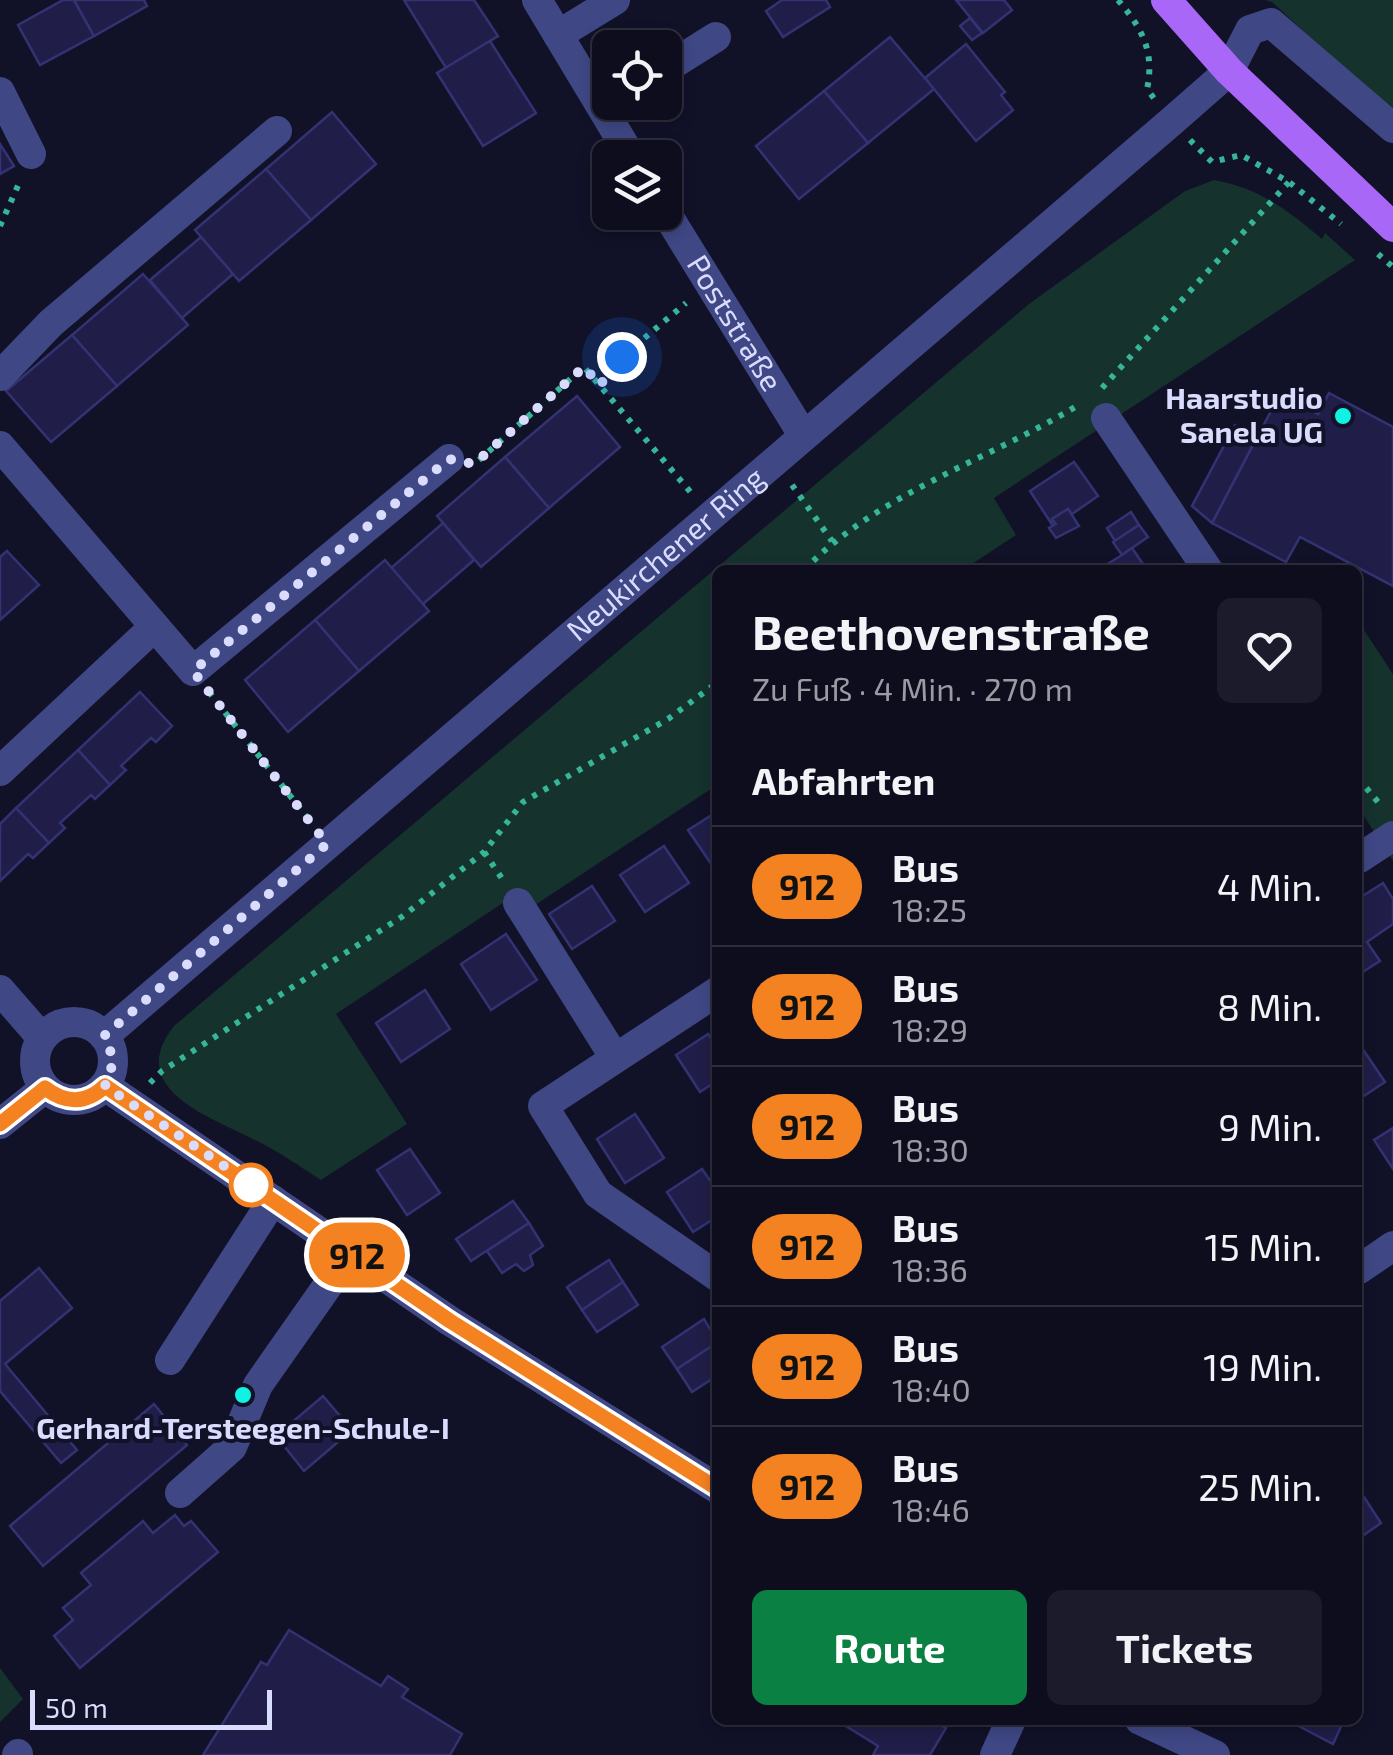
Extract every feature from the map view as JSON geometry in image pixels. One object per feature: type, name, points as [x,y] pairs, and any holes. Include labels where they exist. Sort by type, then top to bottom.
[{"type":"main road","points":[[1166,0],[1229,71],[1393,227]]},
{"type":"street","points":[[537,0],[592,84]]},
{"type":"street","points":[[558,35],[616,0]]},
{"type":"street","name":"Neukirchener Ring","points":[[104,1036],[1229,71],[1250,30],[1270,23],[1393,128]]},
{"type":"street","points":[[682,58],[716,37]]},
{"type":"street","points":[[0,92],[31,154]]},
{"type":"street","points":[[0,376],[51,323],[277,131]]},
{"type":"street","name":"Poststraße","points":[[677,230],[804,434]]},
{"type":"street","points":[[1106,418],[1205,565]]},
{"type":"street","points":[[0,446],[193,671],[449,459]]},
{"type":"street","points":[[0,771],[153,628]]},
{"type":"street","points":[[1362,855],[1390,828]]},
{"type":"street","points":[[518,903],[578,1004],[616,1058]]},
{"type":"street","points":[[0,990],[42,1038]]},
{"type":"street","points":[[712,995],[544,1106],[598,1194],[712,1273]]},
{"type":"street","points":[[65,1022],[80,1022],[104,1036],[114,1060],[105,1086],[95,1095],[69,1100],[45,1088],[34,1064],[42,1038],[65,1022]]},
{"type":"street","points":[[105,1086],[450,1321],[712,1485]]},
{"type":"street","points":[[0,1124],[45,1088]]},
{"type":"street","points":[[170,1360],[272,1200]]},
{"type":"street","points":[[1362,1267],[1393,1246]]},
{"type":"street","points":[[180,1493],[232,1446],[258,1385],[352,1252]]},
{"type":"street","points":[[995,1755],[1008,1725]]},
{"type":"street","points":[[1151,1725],[1215,1755]]},
{"type":"path","points":[[1118,0],[1147,41],[1152,66],[1147,89],[1212,162],[1242,155],[1289,182],[1348,230]]},
{"type":"path","points":[[0,226],[31,154]]},
{"type":"path","points":[[809,565],[832,541],[937,478],[1045,425],[1095,395],[1289,182]]},
{"type":"path","points":[[1363,242],[1393,267]]},
{"type":"path","points":[[600,385],[622,357],[710,283]]},
{"type":"path","points":[[449,459],[474,464],[584,367],[710,514]]},
{"type":"path","points":[[774,460],[832,541]]},
{"type":"path","points":[[193,671],[327,844]]},
{"type":"path","points":[[132,1102],[162,1070],[403,916],[484,852],[523,802],[668,719],[712,686]]},
{"type":"path","points":[[1362,784],[1390,828]]},
{"type":"green space","points":[[1265,0],[1393,0],[1393,114],[1272,2]]},
{"type":"green space","points":[[1214,180],[1245,189],[1272,202],[1322,239],[1325,233],[1355,260],[994,498],[1016,535],[971,565],[720,565],[1029,304],[1185,191]]},
{"type":"green space","points":[[712,572],[712,788],[529,909],[518,893],[336,1014],[407,1124],[321,1180],[179,1098],[166,1084],[159,1067],[161,1048],[174,1026]]},
{"type":"green space","points":[[1362,627],[1393,674],[1393,861],[1362,813]]},
{"type":"green space","points":[[0,1668],[23,1699],[0,1722]]},
{"type":"building","points":[[63,0],[74,0],[94,36],[40,65],[18,25]]},
{"type":"building","points":[[74,0],[144,0],[147,6],[94,36]]},
{"type":"building","points":[[404,0],[474,0],[498,36],[446,68]]},
{"type":"building","points":[[782,0],[826,0],[830,7],[783,37],[766,11]]},
{"type":"building","points":[[956,0],[1004,0],[1012,10],[983,33]]},
{"type":"building","points":[[970,18],[982,33],[972,40],[960,26]]},
{"type":"building","points":[[890,37],[934,89],[868,143],[824,91]]},
{"type":"building","points":[[490,41],[536,113],[483,146],[437,73]]},
{"type":"building","points":[[966,44],[1005,92],[1001,95],[1013,110],[976,141],[925,78]]},
{"type":"building","points":[[824,91],[868,143],[799,199],[756,146]]},
{"type":"building","points":[[332,112],[376,164],[311,220],[266,169]]},
{"type":"building","points":[[0,144],[14,166],[0,174]]},
{"type":"building","points":[[266,169],[311,220],[239,281],[195,230]]},
{"type":"building","points":[[201,237],[233,274],[182,318],[150,280]]},
{"type":"building","points":[[143,274],[188,325],[117,386],[72,335]]},
{"type":"building","points":[[72,335],[117,386],[51,442],[6,391]]},
{"type":"building","points":[[1329,393],[1393,427],[1393,586],[1362,570],[1362,565],[1353,565],[1300,537],[1286,562],[1212,523],[1280,394],[1318,414]]},
{"type":"building","points":[[577,396],[620,447],[549,508],[505,457]]},
{"type":"building","points":[[1235,425],[1257,437],[1212,523],[1192,506]]},
{"type":"building","points":[[505,457],[549,508],[481,567],[437,516]]},
{"type":"building","points":[[1074,462],[1098,496],[1072,514],[1068,509],[1052,519],[1053,526],[1030,491]]},
{"type":"building","points":[[1068,509],[1079,526],[1056,538],[1049,528],[1056,524],[1052,519]]},
{"type":"building","points":[[1131,512],[1139,525],[1115,541],[1107,528]]},
{"type":"building","points":[[443,523],[474,560],[423,604],[391,568]]},
{"type":"building","points":[[1139,525],[1148,537],[1122,555],[1113,542]]},
{"type":"building","points":[[1132,548],[1144,565],[1106,565]]},
{"type":"building","points":[[7,551],[39,585],[0,620],[0,557]]},
{"type":"building","points":[[385,560],[429,611],[359,671],[315,620]]},
{"type":"building","points":[[315,620],[359,671],[288,732],[245,680]]},
{"type":"building","points":[[140,692],[172,726],[156,742],[151,738],[121,766],[126,770],[110,785],[78,750]]},
{"type":"building","points":[[78,750],[110,785],[95,799],[91,795],[60,823],[65,828],[49,843],[16,808]]},
{"type":"building","points":[[16,808],[49,843],[33,858],[28,854],[0,881],[0,824]]},
{"type":"building","points":[[712,815],[712,865],[688,830]]},
{"type":"building","points":[[664,846],[689,883],[645,912],[620,875]]},
{"type":"building","points":[[1383,883],[1393,899],[1393,924],[1367,942],[1380,961],[1362,972],[1362,896]]},
{"type":"building","points":[[592,886],[615,921],[572,949],[549,914]]},
{"type":"building","points":[[506,934],[537,980],[491,1010],[461,964]]},
{"type":"building","points":[[425,990],[450,1029],[401,1062],[376,1023]]},
{"type":"building","points":[[708,1034],[712,1040],[712,1084],[700,1092],[676,1055]]},
{"type":"building","points":[[1362,1048],[1385,1082],[1362,1097]]},
{"type":"building","points":[[635,1114],[664,1158],[625,1183],[597,1139]]},
{"type":"building","points":[[1393,1128],[1393,1169],[1374,1140]]},
{"type":"building","points":[[410,1149],[440,1193],[407,1215],[377,1170]]},
{"type":"building","points":[[702,1169],[712,1183],[712,1220],[693,1232],[667,1192]]},
{"type":"building","points":[[513,1201],[529,1223],[471,1261],[456,1239]]},
{"type":"building","points":[[529,1223],[543,1246],[530,1255],[533,1265],[524,1271],[516,1264],[502,1273],[487,1251]]},
{"type":"building","points":[[609,1260],[623,1282],[582,1310],[567,1287]]},
{"type":"building","points":[[39,1268],[72,1308],[5,1364],[77,1450],[61,1463],[0,1391],[0,1301]]},
{"type":"building","points":[[623,1282],[638,1305],[597,1332],[582,1310]]},
{"type":"building","points":[[704,1319],[712,1332],[712,1346],[677,1369],[662,1347]]},
{"type":"building","points":[[712,1346],[712,1379],[692,1392],[677,1369]]},
{"type":"building","points":[[323,1396],[352,1430],[304,1471],[276,1436]]},
{"type":"building","points":[[154,1404],[187,1445],[43,1566],[10,1526]]},
{"type":"building","points":[[1362,1494],[1381,1523],[1362,1536]]},
{"type":"building","points":[[175,1515],[184,1526],[191,1521],[218,1552],[80,1668],[54,1636],[73,1620],[63,1608],[91,1585],[81,1573],[143,1521],[153,1533]]},
{"type":"building","points":[[289,1630],[381,1686],[388,1676],[408,1689],[402,1697],[462,1734],[450,1755],[203,1755],[261,1662],[267,1665]]},
{"type":"building","points":[[844,1725],[946,1728],[930,1755],[873,1755],[878,1746]]},
{"type":"building","points":[[1297,1725],[1342,1725],[1333,1744]]},
{"type":"bus line","name":"912","points":[[0,1124],[45,1088],[56,1096],[82,1100],[105,1086],[450,1321],[712,1485]]},
{"type":"place","name":"Haarstudio Sanela UG","points":[[1343,416]]},
{"type":"place","name":"Gerhard-Tersteegen-Schule-I","points":[[243,1395]]},
{"type":"route","points":[[251,1185],[260,1190],[105,1086],[114,1060],[104,1036],[126,1012],[327,844],[193,671],[449,459],[474,464],[584,367],[600,385],[622,357]]}]
